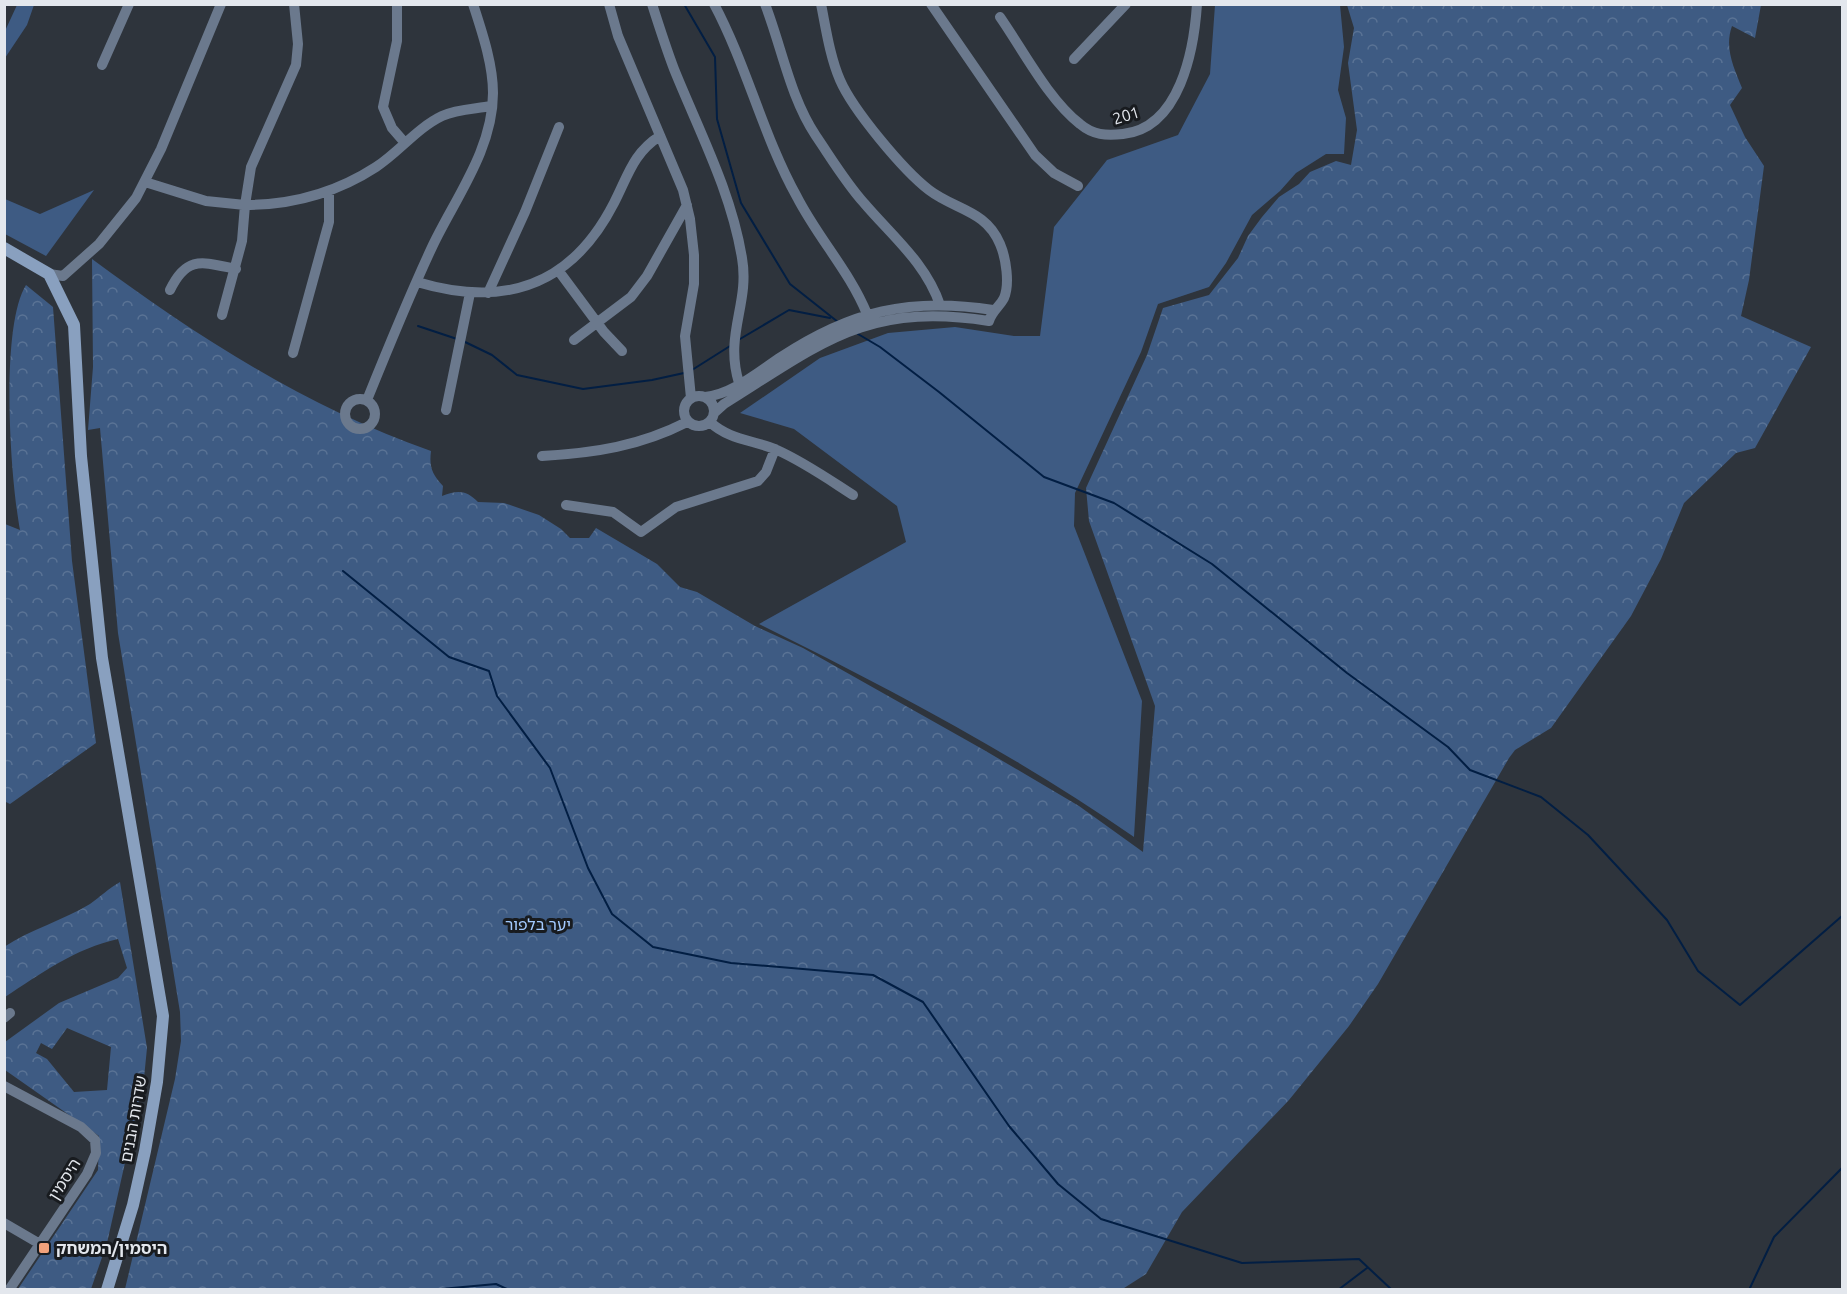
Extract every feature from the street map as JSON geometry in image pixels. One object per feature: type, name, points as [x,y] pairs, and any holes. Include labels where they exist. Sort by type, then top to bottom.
[{"type":"main road","points":[[4,248],[49,274]]},
{"type":"main road","name":"שדרות הבנים","points":[[49,274],[74,325],[82,467],[102,658],[154,951],[163,1016],[157,1082],[133,1205],[107,1290]]},
{"type":"street","points":[[102,65],[129,4]]},
{"type":"street","points":[[49,274],[63,276],[99,244],[122,218],[145,182],[221,4]]},
{"type":"street","points":[[222,315],[242,241],[251,167],[296,65],[298,44],[294,4]]},
{"type":"street","points":[[397,4],[397,41],[383,107],[392,128],[405,143]]},
{"type":"street","points":[[367,400],[417,282],[477,161],[486,136],[493,93],[485,44],[473,4]]},
{"type":"street","points":[[609,4],[618,36],[687,205],[694,255],[694,284],[685,336],[691,398],[683,408],[687,422]]},
{"type":"street","points":[[652,4],[675,70],[716,168],[737,234],[744,274],[732,352],[739,384]]},
{"type":"street","points":[[714,4],[731,37],[768,135],[796,197],[859,295],[863,319]]},
{"type":"street","points":[[765,4],[800,106],[815,134],[862,201],[917,262],[934,286],[940,305]]},
{"type":"street","points":[[821,4],[839,79],[848,96],[921,183],[944,199],[978,214],[994,232],[1005,259],[1004,297],[991,315],[863,319]]},
{"type":"street","points":[[931,4],[1035,154],[1044,165],[1078,186]]},
{"type":"street","points":[[1074,58],[1126,4]]},
{"type":"street","name":"201","points":[[1000,17],[1062,106],[1080,124],[1095,134],[1108,135],[1128,133],[1149,124],[1164,111],[1174,95],[1188,60],[1195,28],[1197,4]]},
{"type":"street","points":[[145,182],[206,201],[245,205],[296,201],[329,190],[374,168],[442,116],[491,106]]},
{"type":"street","points":[[488,293],[525,212],[559,127]]},
{"type":"street","points":[[417,282],[443,290],[488,293],[515,289],[540,281],[558,270],[591,240],[614,204],[633,160],[641,150],[660,136]]},
{"type":"street","points":[[293,353],[328,222],[329,190]]},
{"type":"street","points":[[574,340],[631,297],[647,276],[687,205]]},
{"type":"street","points":[[170,290],[177,275],[188,266],[208,263],[236,269]]},
{"type":"street","points":[[558,270],[622,351]]},
{"type":"street","points":[[446,410],[470,293]]},
{"type":"street","points":[[691,398],[716,396],[822,337],[899,306],[940,305],[991,315]]},
{"type":"street","points":[[687,422],[696,426],[712,417],[724,404],[822,337]]},
{"type":"street","points":[[705,397],[712,402],[712,417],[724,433],[794,457],[853,495]]},
{"type":"street","points":[[542,456],[617,449],[656,438],[687,422]]},
{"type":"street","points":[[566,505],[613,512],[641,532],[676,507],[758,481],[766,472],[775,449]]},
{"type":"street","name":"היסמין","points":[[4,1086],[81,1127],[95,1140],[96,1153],[87,1174],[9,1290]]},
{"type":"street","points":[[4,1223],[40,1244]]},
{"type":"green space","points":[[17,5],[34,5],[27,25],[5,58],[5,31]]},
{"type":"green space","points":[[1215,5],[1340,5],[1344,47],[1338,90],[1346,118],[1344,154],[1326,154],[1296,173],[1280,191],[1252,215],[1226,263],[1209,287],[1158,304],[1141,352],[1075,493],[1074,526],[1142,701],[1134,837],[998,750],[759,624],[906,542],[897,506],[794,429],[740,413],[820,358],[888,333],[955,327],[1014,336],[1040,336],[1054,227],[1107,160],[1178,135],[1210,74]]},
{"type":"green space","name":"יער בלפור","points":[[1347,5],[1761,5],[1755,38],[1732,26],[1729,42],[1731,58],[1742,88],[1730,105],[1745,137],[1764,166],[1749,280],[1741,316],[1811,347],[1755,448],[1736,453],[1684,503],[1661,559],[1631,616],[1551,728],[1515,750],[1509,758],[1378,984],[1349,1026],[1289,1100],[1182,1212],[1146,1274],[1121,1290],[125,1289],[175,1079],[181,1041],[180,1012],[118,633],[100,428],[88,430],[93,367],[92,259],[131,288],[254,368],[341,414],[431,451],[430,462],[434,474],[443,486],[442,496],[462,492],[478,502],[504,503],[539,515],[561,529],[570,538],[589,538],[596,528],[657,564],[680,587],[697,592],[755,626],[803,648],[984,750],[1079,806],[1143,852],[1155,706],[1089,521],[1086,488],[1147,355],[1163,308],[1209,295],[1238,258],[1248,236],[1262,217],[1279,197],[1299,184],[1310,172],[1336,161],[1351,165],[1357,130],[1348,63],[1354,28]]},
{"type":"green space","points":[[94,190],[46,256],[5,234],[5,199],[40,214]]},
{"type":"green space","points":[[26,285],[53,307],[72,561],[96,743],[10,804],[4,801],[5,524],[20,530],[13,475],[10,367],[18,305]]},
{"type":"green space","points":[[120,882],[147,1048],[144,1078],[107,1243],[91,1289],[18,1289],[98,1170],[99,1136],[5,1070],[5,1042],[59,1003],[118,978],[127,968],[118,939],[73,955],[5,997],[4,947],[90,904]],"holes":[[[67,1028],[111,1047],[107,1090],[74,1092],[47,1059],[36,1053],[41,1043],[52,1049]]]},
{"type":"waterway","points":[[684,4],[715,57],[717,119],[741,203],[790,284],[838,322]]},
{"type":"waterway","points":[[740,339],[789,310],[830,318]]},
{"type":"waterway","points":[[418,326],[457,339]]},
{"type":"waterway","points":[[858,334],[880,347],[939,392],[1044,477],[1114,503],[1212,564],[1347,673],[1448,747],[1470,770],[1541,797],[1588,835],[1667,920],[1698,971],[1740,1005],[1842,916]]},
{"type":"waterway","points":[[463,341],[492,355],[517,375],[583,389],[652,380],[684,373]]},
{"type":"waterway","points":[[692,370],[730,346]]},
{"type":"waterway","points":[[343,571],[449,657],[489,671],[497,696],[550,768],[588,868],[612,914],[653,947],[731,963],[873,975],[923,1002],[1009,1126],[1058,1184],[1101,1219],[1242,1263],[1359,1259],[1392,1290]]},
{"type":"waterway","points":[[1749,1290],[1774,1237],[1842,1168]]},
{"type":"waterway","points":[[1338,1290],[1367,1268]]},
{"type":"waterway","points":[[430,1290],[496,1284],[509,1290]]},
{"type":"waterway","points":[[348,1289],[362,1290]]},
{"type":"place","name":"היסמין/המשחק","points":[[44,1248]]}]
